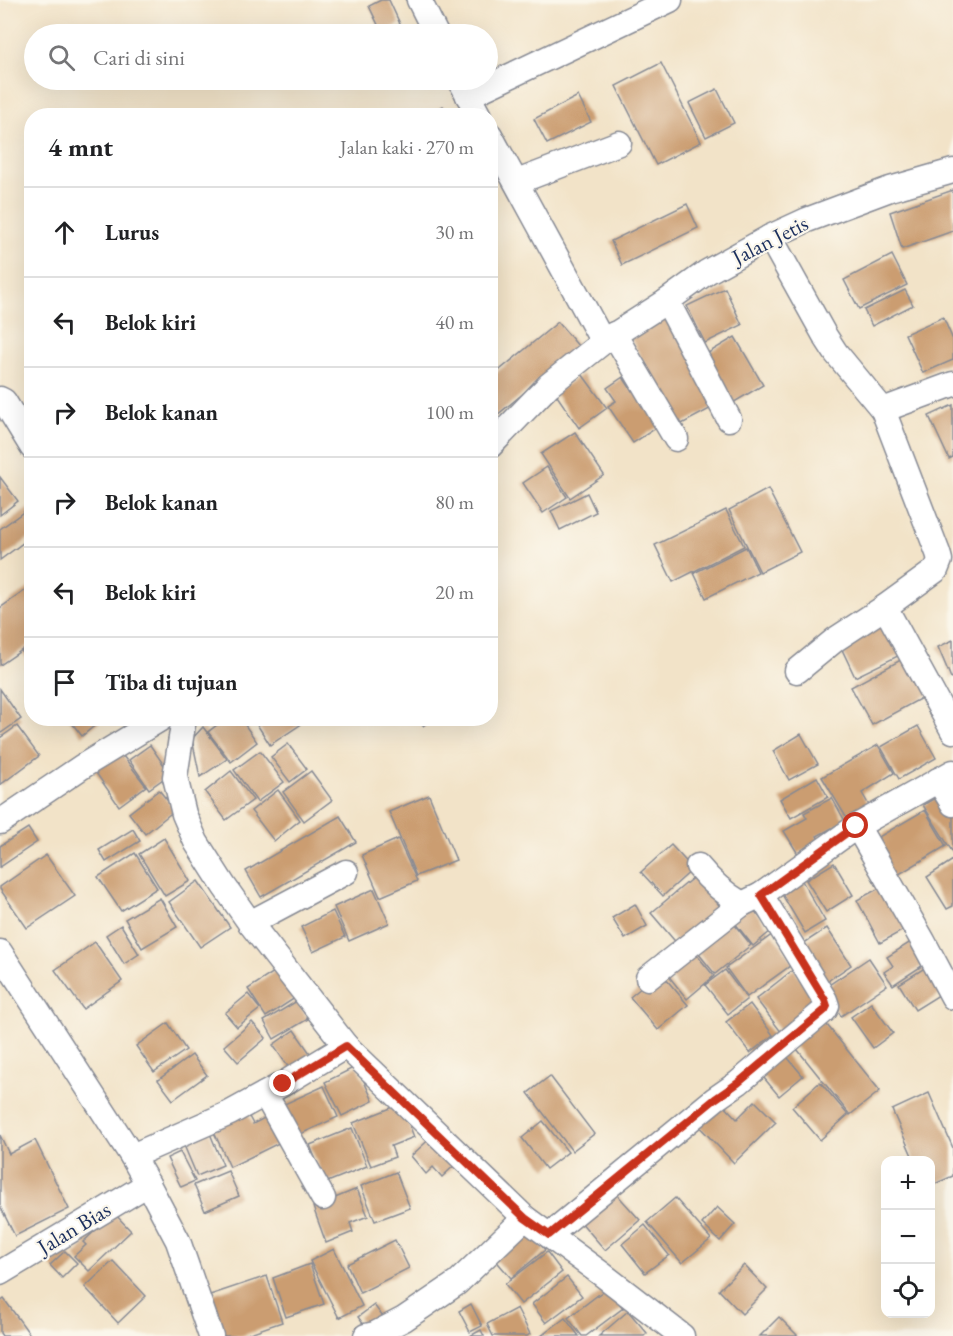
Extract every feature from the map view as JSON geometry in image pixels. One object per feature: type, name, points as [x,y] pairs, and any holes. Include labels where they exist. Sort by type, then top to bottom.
[{"type":"street","points":[[418,0],[431,24]]},
{"type":"street","points":[[498,83],[670,0]]},
{"type":"street","points":[[469,97],[484,90]]},
{"type":"street","points":[[517,182],[619,143]]},
{"type":"street","points":[[498,150],[609,338],[676,439]]},
{"type":"street","name":"Jalan Jetis","points":[[498,438],[549,385],[609,338],[668,302],[707,272],[770,237],[807,220],[890,189],[953,171]]},
{"type":"street","points":[[770,237],[836,353],[883,410],[940,560],[936,570],[836,639],[796,671]]},
{"type":"street","points":[[668,302],[729,418]]},
{"type":"street","points":[[883,410],[953,384]]},
{"type":"street","points":[[0,399],[24,430]]},
{"type":"street","points":[[885,607],[953,731]]},
{"type":"street","points":[[0,822],[83,766],[149,726]]},
{"type":"street","points":[[183,726],[174,777],[184,814],[196,842],[250,923],[346,1046],[525,1218],[682,1336]]},
{"type":"street","points":[[648,978],[856,826],[945,776],[953,804]]},
{"type":"street","points":[[856,826],[953,997]]},
{"type":"street","points":[[549,1235],[715,1099],[738,1083],[827,1006],[825,1000],[752,900],[730,897],[698,866]]},
{"type":"street","points":[[250,923],[346,872]]},
{"type":"street","points":[[0,952],[148,1184],[178,1241],[211,1336]]},
{"type":"street","points":[[132,1156],[230,1113],[346,1046]]},
{"type":"street","points":[[265,1094],[323,1198]]},
{"type":"street","name":"Jalan Bias","points":[[0,1273],[148,1184]]},
{"type":"street","points":[[366,1336],[375,1334],[404,1319],[457,1283],[525,1218]]},
{"type":"building","points":[[381,0],[389,0],[400,24],[378,24],[369,6]]},
{"type":"building","points":[[661,63],[701,142],[656,165],[616,86]]},
{"type":"building","points":[[717,89],[734,123],[706,137],[689,103]]},
{"type":"building","points":[[578,96],[591,122],[547,144],[534,119]]},
{"type":"building","points":[[953,190],[953,231],[902,249],[890,212]]},
{"type":"building","points":[[687,204],[698,228],[622,265],[611,241]]},
{"type":"building","points":[[892,255],[907,285],[859,309],[844,280]]},
{"type":"building","points":[[725,288],[742,325],[705,343],[687,306]]},
{"type":"building","points":[[905,290],[913,305],[872,326],[864,310]]},
{"type":"building","points":[[670,313],[719,404],[678,426],[629,335]]},
{"type":"building","points":[[943,317],[953,340],[953,360],[923,373],[905,334]]},
{"type":"building","points":[[558,322],[579,347],[498,414],[498,371]]},
{"type":"building","points":[[735,337],[763,385],[731,404],[703,356]]},
{"type":"building","points":[[582,374],[607,408],[579,428],[555,393]]},
{"type":"building","points":[[623,377],[632,391],[640,386],[664,423],[633,443],[608,406],[616,401],[607,388]]},
{"type":"building","points":[[953,405],[953,457],[949,459],[929,416]]},
{"type":"building","points":[[575,432],[604,475],[570,498],[541,454]]},
{"type":"building","points":[[547,467],[567,497],[543,513],[523,483]]},
{"type":"building","points":[[0,477],[18,501],[0,515]]},
{"type":"building","points":[[768,489],[800,552],[760,572],[729,510]]},
{"type":"building","points":[[587,493],[596,512],[560,530],[551,511]]},
{"type":"building","points":[[726,510],[744,546],[673,582],[655,545]]},
{"type":"building","points":[[24,512],[24,542],[0,560],[0,529]]},
{"type":"building","points":[[746,547],[758,572],[706,598],[694,573]]},
{"type":"building","points":[[24,592],[24,648],[0,665],[0,608]]},
{"type":"building","points":[[882,619],[900,655],[855,677],[838,641]]},
{"type":"building","points":[[953,640],[953,677],[951,678],[938,647]]},
{"type":"building","points":[[908,656],[929,694],[872,725],[851,687]]},
{"type":"building","points":[[0,689],[21,719],[1,733],[0,732]]},
{"type":"building","points":[[17,726],[39,756],[0,785],[0,738]]},
{"type":"building","points":[[74,726],[94,726],[82,736]]},
{"type":"building","points":[[216,726],[246,726],[257,742],[231,762],[208,732]]},
{"type":"building","points":[[258,726],[298,726],[270,745]]},
{"type":"building","points":[[918,726],[936,758],[899,779],[881,747]]},
{"type":"building","points":[[203,727],[227,759],[200,777],[192,739]]},
{"type":"building","points":[[801,734],[818,764],[789,780],[773,751]]},
{"type":"building","points":[[288,744],[307,769],[290,782],[271,757]]},
{"type":"building","points":[[150,745],[170,774],[149,789],[129,760]]},
{"type":"building","points":[[878,745],[894,773],[862,793],[871,809],[849,822],[822,777]]},
{"type":"building","points":[[260,751],[284,782],[257,802],[234,770]]},
{"type":"building","points":[[120,752],[146,786],[119,806],[94,770]]},
{"type":"building","points":[[231,771],[253,800],[226,820],[205,792]]},
{"type":"building","points":[[311,771],[332,800],[304,821],[283,792]]},
{"type":"building","points":[[817,777],[828,797],[791,818],[780,799]]},
{"type":"building","points":[[159,790],[175,810],[145,834],[129,813]]},
{"type":"building","points":[[278,790],[300,820],[274,841],[251,811]]},
{"type":"building","points":[[942,794],[953,812],[953,853],[923,805]]},
{"type":"building","points":[[429,795],[456,860],[416,876],[389,812]]},
{"type":"building","points":[[832,798],[845,821],[817,836],[820,841],[798,854],[784,831],[807,818],[804,813]]},
{"type":"building","points":[[925,810],[946,846],[891,879],[870,842]]},
{"type":"building","points":[[340,816],[356,842],[261,897],[246,871]]},
{"type":"building","points":[[28,828],[37,842],[0,867],[0,846]]},
{"type":"building","points":[[133,829],[140,841],[106,862],[99,850]]},
{"type":"building","points":[[164,838],[190,881],[165,896],[139,854]]},
{"type":"building","points":[[398,839],[417,881],[380,897],[362,855]]},
{"type":"building","points":[[671,845],[693,869],[663,896],[641,872]]},
{"type":"building","points":[[135,853],[157,888],[121,911],[98,877]]},
{"type":"building","points":[[46,855],[75,896],[27,928],[0,887]]},
{"type":"building","points":[[953,860],[953,906],[947,909],[927,877]]},
{"type":"building","points":[[834,863],[853,895],[826,912],[806,880]]},
{"type":"building","points":[[695,876],[723,910],[679,946],[651,913]]},
{"type":"building","points":[[801,879],[825,921],[805,933],[780,891]]},
{"type":"building","points":[[198,881],[230,927],[200,947],[169,902]]},
{"type":"building","points":[[887,884],[909,927],[880,943],[857,900]]},
{"type":"building","points":[[374,889],[389,923],[349,941],[334,907]]},
{"type":"building","points":[[160,898],[177,927],[142,948],[125,919]]},
{"type":"building","points":[[748,903],[771,931],[753,946],[731,918]]},
{"type":"building","points":[[635,904],[647,926],[625,939],[612,918]]},
{"type":"building","points":[[333,911],[345,937],[313,952],[301,927]]},
{"type":"building","points":[[730,919],[751,945],[715,974],[694,948]]},
{"type":"building","points":[[121,925],[139,954],[124,964],[106,935]]},
{"type":"building","points":[[827,928],[851,965],[826,982],[801,945]]},
{"type":"building","points":[[773,934],[794,963],[747,997],[726,968]]},
{"type":"building","points":[[917,938],[931,960],[893,985],[884,972],[893,966],[887,957]]},
{"type":"building","points":[[95,942],[122,981],[83,1009],[55,970]]},
{"type":"building","points":[[690,947],[714,976],[687,999],[663,969]]},
{"type":"building","points":[[869,958],[887,985],[841,1016],[823,989]]},
{"type":"building","points":[[931,964],[947,990],[915,1010],[899,984]]},
{"type":"building","points":[[794,969],[823,1007],[785,1037],[756,999]]},
{"type":"building","points":[[277,970],[295,998],[266,1017],[248,989]]},
{"type":"building","points":[[725,970],[747,999],[728,1014],[705,985]]},
{"type":"building","points":[[660,972],[688,1005],[658,1030],[630,997]]},
{"type":"building","points":[[248,994],[260,1009],[237,1027],[225,1013]]},
{"type":"building","points":[[297,1001],[308,1019],[274,1039],[264,1021]]},
{"type":"building","points":[[871,1003],[893,1033],[873,1048],[851,1017]]},
{"type":"building","points":[[750,1004],[773,1035],[750,1053],[726,1022]]},
{"type":"building","points":[[823,1020],[880,1091],[850,1115],[793,1044]]},
{"type":"building","points":[[252,1022],[266,1038],[238,1062],[224,1046]]},
{"type":"building","points":[[168,1023],[186,1050],[154,1072],[136,1046]]},
{"type":"building","points":[[294,1030],[312,1056],[291,1071],[273,1045]]},
{"type":"building","points":[[783,1052],[803,1076],[779,1096],[759,1072]]},
{"type":"building","points":[[192,1055],[207,1075],[173,1100],[158,1080]]},
{"type":"building","points":[[357,1066],[373,1101],[342,1116],[325,1082]]},
{"type":"building","points":[[550,1076],[594,1134],[572,1151],[528,1093]]},
{"type":"building","points":[[820,1082],[848,1115],[820,1140],[792,1107]]},
{"type":"building","points":[[324,1086],[338,1117],[294,1137],[280,1106]]},
{"type":"building","points":[[929,1093],[953,1148],[953,1176],[935,1184],[935,1156],[912,1156],[892,1110]]},
{"type":"building","points":[[718,1099],[737,1119],[755,1101],[776,1122],[734,1163],[695,1122]]},
{"type":"building","points":[[401,1104],[414,1137],[391,1146],[395,1157],[371,1166],[353,1123]]},
{"type":"building","points":[[247,1113],[253,1124],[272,1114],[285,1140],[230,1167],[213,1130]]},
{"type":"building","points":[[543,1121],[568,1152],[546,1169],[522,1138]]},
{"type":"building","points":[[352,1128],[367,1166],[325,1183],[310,1145]]},
{"type":"building","points":[[209,1131],[223,1165],[197,1176],[183,1143]]},
{"type":"building","points":[[436,1133],[460,1160],[442,1177],[433,1167],[426,1174],[411,1156]]},
{"type":"building","points":[[0,1135],[9,1154],[35,1140],[69,1209],[15,1236],[0,1206]]},
{"type":"building","points":[[180,1152],[195,1181],[181,1187],[167,1158]]},
{"type":"building","points":[[228,1171],[239,1196],[205,1211],[194,1185]]},
{"type":"building","points":[[396,1172],[410,1208],[375,1221],[361,1186]]},
{"type":"building","points":[[357,1189],[368,1216],[350,1223],[353,1232],[326,1243],[313,1207]]},
{"type":"building","points":[[613,1190],[640,1220],[605,1250],[579,1220]]},
{"type":"building","points":[[675,1198],[711,1239],[682,1263],[647,1222]]},
{"type":"building","points":[[717,1207],[735,1224],[720,1241],[702,1224]]},
{"type":"building","points":[[114,1213],[131,1231],[89,1271],[74,1256],[86,1245],[83,1242]]},
{"type":"building","points":[[645,1225],[669,1255],[645,1273],[622,1244]]},
{"type":"building","points":[[528,1229],[545,1250],[511,1278],[493,1257]]},
{"type":"building","points":[[395,1240],[409,1268],[360,1293],[347,1264]]},
{"type":"building","points":[[334,1249],[362,1306],[339,1318],[310,1261]]},
{"type":"building","points":[[65,1251],[77,1263],[62,1278],[50,1265]]},
{"type":"building","points":[[547,1252],[562,1272],[521,1304],[505,1284]]},
{"type":"building","points":[[113,1261],[146,1296],[118,1323],[85,1287]]},
{"type":"building","points":[[310,1264],[324,1304],[286,1317],[273,1278]]},
{"type":"building","points":[[744,1265],[767,1289],[742,1314],[719,1290]]},
{"type":"building","points":[[267,1276],[282,1322],[241,1336],[223,1336],[210,1295]]},
{"type":"building","points":[[567,1277],[582,1296],[546,1323],[532,1304]]},
{"type":"building","points":[[607,1288],[623,1308],[586,1336],[582,1336],[568,1318]]},
{"type":"building","points":[[4,1299],[31,1336],[2,1336],[0,1333],[0,1302]]},
{"type":"building","points":[[471,1304],[482,1326],[470,1332],[459,1311]]},
{"type":"building","points":[[374,1305],[383,1317],[367,1329],[358,1317]]},
{"type":"building","points":[[517,1308],[530,1334],[527,1336],[493,1336],[487,1324]]},
{"type":"building","points":[[628,1311],[647,1333],[644,1336],[599,1336]]},
{"type":"building","points":[[779,1317],[798,1336],[760,1336]]},
{"type":"building","points":[[565,1318],[579,1336],[541,1336]]},
{"type":"building","points":[[481,1330],[484,1336],[470,1336]]},
{"type":"route","points":[[283,1084],[346,1046],[525,1218],[549,1235],[825,1010],[827,1006],[825,1000],[761,895],[856,826]]}]
